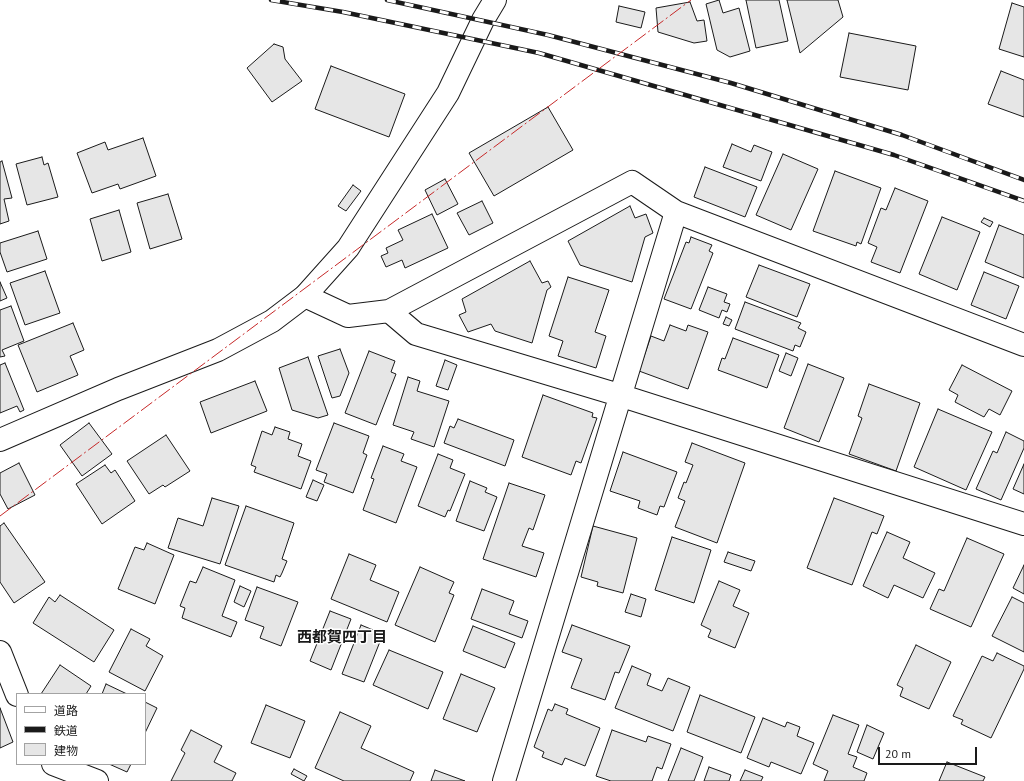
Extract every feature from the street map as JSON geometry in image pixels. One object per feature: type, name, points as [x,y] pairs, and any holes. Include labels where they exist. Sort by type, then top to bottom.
[{"type":"street","points":[[0,440],[118,389],[218,350],[272,321],[305,296],[348,248],[448,93],[483,20],[495,0]]},
{"type":"street","points":[[305,296],[348,316],[389,311],[632,182],[676,212],[1024,345]]},
{"type":"street","points":[[504,781],[619,395],[676,212]]},
{"type":"street","points":[[389,311],[416,334],[619,395],[1024,524]]},
{"type":"street","points":[[0,652],[16,693]]},
{"type":"street","points":[[44,765],[51,781]]},
{"type":"street","points":[[56,765],[98,781]]},
{"type":"building","points":[[719,0],[723,13],[739,8],[750,51],[730,57],[717,50],[706,4]]},
{"type":"building","points":[[746,0],[779,0],[788,41],[756,48]]},
{"type":"building","points":[[787,0],[838,0],[843,17],[800,53]]},
{"type":"building","points":[[690,2],[697,21],[704,20],[707,41],[694,43],[658,32],[656,8]]},
{"type":"building","points":[[1012,3],[1024,7],[1024,57],[999,49]]},
{"type":"building","points":[[619,6],[645,12],[641,28],[616,22]]},
{"type":"building","points":[[849,33],[916,46],[908,90],[840,77]]},
{"type":"building","points":[[274,44],[283,47],[285,59],[302,81],[272,102],[247,68]]},
{"type":"building","points":[[331,66],[405,94],[389,137],[315,109]]},
{"type":"building","points":[[1001,71],[1024,80],[1024,117],[988,104]]},
{"type":"building","points":[[548,107],[573,150],[494,196],[469,153]]},
{"type":"building","points":[[143,138],[156,176],[120,189],[118,184],[92,193],[77,153],[105,142],[108,150]]},
{"type":"building","points":[[732,144],[751,152],[754,145],[772,152],[761,181],[723,167]]},
{"type":"building","points":[[783,154],[818,169],[791,230],[756,215]]},
{"type":"building","points":[[42,157],[44,165],[48,163],[58,197],[27,205],[16,164]]},
{"type":"building","points":[[2,161],[12,198],[4,199],[9,221],[0,224],[0,162]]},
{"type":"building","points":[[705,167],[757,187],[745,217],[694,197]]},
{"type":"building","points":[[835,171],[881,188],[861,244],[857,242],[856,246],[813,231]]},
{"type":"building","points":[[445,179],[458,204],[437,215],[425,190]]},
{"type":"building","points":[[353,185],[361,191],[346,211],[338,206]]},
{"type":"building","points":[[895,188],[928,201],[900,273],[871,262],[877,247],[868,243],[881,208],[886,210]]},
{"type":"building","points":[[168,194],[182,239],[150,249],[137,203]]},
{"type":"building","points":[[482,201],[493,223],[469,235],[457,213]]},
{"type":"building","points":[[630,206],[635,218],[646,214],[653,233],[645,237],[632,282],[580,265],[568,241]]},
{"type":"building","points":[[119,210],[131,252],[102,261],[90,219]]},
{"type":"building","points":[[432,214],[448,248],[405,268],[402,260],[386,267],[381,256],[388,253],[386,248],[403,240],[398,230]]},
{"type":"building","points":[[942,217],[980,232],[957,290],[919,274]]},
{"type":"building","points":[[984,218],[993,222],[990,227],[981,222]]},
{"type":"building","points":[[999,225],[1024,235],[1024,278],[985,262]]},
{"type":"building","points":[[38,231],[47,259],[7,272],[0,252],[0,243]]},
{"type":"building","points":[[691,237],[712,245],[709,251],[713,253],[691,309],[664,299],[686,242],[689,243]]},
{"type":"building","points":[[530,261],[542,283],[548,281],[551,287],[547,290],[532,343],[495,331],[491,324],[468,332],[459,315],[466,312],[462,299]]},
{"type":"building","points":[[759,265],[810,284],[797,317],[746,297]]},
{"type":"building","points":[[45,271],[60,313],[25,325],[10,283]]},
{"type":"building","points":[[984,272],[1019,286],[1006,319],[971,305]]},
{"type":"building","points":[[568,277],[609,290],[595,332],[606,336],[596,368],[558,356],[563,341],[549,336]]},
{"type":"building","points":[[0,282],[7,298],[0,301]]},
{"type":"building","points":[[708,287],[727,294],[724,302],[730,304],[727,312],[722,310],[719,318],[699,310]]},
{"type":"building","points":[[745,302],[801,323],[798,328],[806,332],[800,347],[795,345],[793,351],[735,329]]},
{"type":"building","points":[[11,306],[24,341],[2,350],[5,356],[0,357],[0,310]]},
{"type":"building","points":[[726,317],[732,320],[729,326],[723,324]]},
{"type":"building","points":[[73,323],[84,350],[70,356],[78,375],[37,392],[18,345]]},
{"type":"building","points":[[670,325],[686,331],[688,325],[708,332],[688,389],[639,371],[651,336],[664,341]]},
{"type":"building","points":[[733,338],[779,355],[767,388],[718,370],[722,358],[725,359]]},
{"type":"building","points":[[340,349],[349,373],[340,396],[332,398],[318,356]]},
{"type":"building","points":[[369,351],[395,361],[391,372],[396,374],[376,425],[345,413]]},
{"type":"building","points":[[786,353],[798,358],[791,376],[779,371]]},
{"type":"building","points":[[308,357],[328,415],[318,418],[292,410],[279,368]]},
{"type":"building","points":[[445,360],[457,365],[448,390],[436,386]]},
{"type":"building","points":[[5,363],[24,410],[20,412],[17,406],[0,413],[0,365]]},
{"type":"building","points":[[808,364],[844,378],[819,442],[784,428]]},
{"type":"building","points":[[962,365],[1012,391],[1000,415],[989,409],[984,417],[955,402],[958,395],[949,390]]},
{"type":"building","points":[[408,377],[420,381],[417,391],[449,401],[434,447],[411,439],[414,432],[393,425]]},
{"type":"building","points":[[255,381],[267,411],[211,433],[200,402]]},
{"type":"building","points":[[869,384],[920,403],[896,471],[849,454],[862,418],[858,416]]},
{"type":"building","points":[[543,395],[593,413],[592,417],[597,418],[581,463],[576,461],[571,475],[522,457]]},
{"type":"building","points":[[938,409],[992,432],[966,490],[914,467]]},
{"type":"building","points":[[458,419],[514,440],[505,466],[444,443],[450,426],[454,428]]},
{"type":"building","points":[[89,423],[112,454],[82,476],[60,445]]},
{"type":"building","points":[[334,423],[369,436],[363,453],[367,455],[353,493],[324,482],[327,474],[316,470]]},
{"type":"building","points":[[275,427],[290,432],[288,439],[302,444],[298,456],[311,461],[301,489],[254,472],[256,467],[251,465],[262,431],[272,435]]},
{"type":"building","points":[[1006,432],[1024,441],[1024,448],[1001,500],[976,489],[993,451],[997,453]]},
{"type":"building","points":[[166,435],[190,471],[165,487],[163,485],[149,494],[127,461]]},
{"type":"building","points":[[692,443],[745,463],[717,543],[675,527],[685,501],[678,498],[693,465],[685,462]]},
{"type":"building","points":[[383,446],[404,454],[401,461],[417,467],[396,523],[363,510],[374,479],[371,478]]},
{"type":"building","points":[[623,452],[677,472],[664,507],[660,506],[657,515],[638,508],[640,501],[610,491]]},
{"type":"building","points":[[438,454],[453,460],[450,468],[465,474],[450,511],[448,510],[445,517],[418,506]]},
{"type":"building","points":[[19,463],[35,495],[8,509],[0,494],[0,473]]},
{"type":"building","points":[[1024,464],[1024,494],[1013,489]]},
{"type":"building","points":[[105,465],[111,473],[115,470],[135,501],[102,524],[76,484]]},
{"type":"building","points":[[313,480],[324,485],[317,501],[306,497]]},
{"type":"building","points":[[470,481],[487,488],[485,492],[497,497],[484,531],[456,521]]},
{"type":"building","points":[[509,483],[545,495],[533,530],[529,528],[522,546],[544,553],[536,577],[483,559]]},
{"type":"building","points":[[212,498],[239,506],[220,564],[168,548],[178,518],[203,526]]},
{"type":"building","points":[[834,498],[884,516],[877,534],[872,532],[852,585],[807,568]]},
{"type":"building","points":[[246,506],[294,523],[282,559],[287,561],[280,577],[276,575],[274,582],[225,565]]},
{"type":"building","points":[[4,523],[45,582],[14,603],[0,582],[0,526]]},
{"type":"building","points":[[593,526],[637,538],[623,593],[597,586],[598,582],[581,577]]},
{"type":"building","points":[[887,532],[910,542],[903,558],[935,573],[923,598],[894,585],[888,598],[863,586]]},
{"type":"building","points":[[672,537],[711,550],[694,603],[655,590]]},
{"type":"building","points":[[967,538],[1004,554],[971,627],[930,609],[939,589],[944,591]]},
{"type":"building","points":[[147,543],[174,555],[155,604],[118,589],[135,547],[144,550]]},
{"type":"building","points":[[728,552],[755,561],[751,571],[724,562]]},
{"type":"building","points":[[349,554],[376,565],[370,580],[399,592],[387,622],[331,599]]},
{"type":"building","points":[[1024,565],[1024,594],[1013,588]]},
{"type":"building","points":[[203,567],[235,580],[222,616],[237,622],[231,637],[182,618],[185,608],[180,606],[190,581],[196,583]]},
{"type":"building","points":[[420,567],[454,582],[449,593],[454,595],[435,642],[395,625]]},
{"type":"building","points":[[719,581],[740,590],[733,606],[749,613],[735,648],[708,637],[711,630],[701,625]]},
{"type":"building","points":[[240,586],[251,591],[244,607],[234,602]]},
{"type":"building","points":[[257,587],[298,602],[281,646],[260,638],[264,627],[245,620]]},
{"type":"building","points":[[482,589],[514,601],[509,614],[528,621],[522,638],[471,619]]},
{"type":"building","points":[[631,594],[646,599],[641,617],[625,612]]},
{"type":"building","points":[[60,595],[114,630],[94,662],[33,623],[49,597],[55,602]]},
{"type":"building","points":[[1012,597],[1024,603],[1024,652],[992,636]]},
{"type":"building","points":[[330,611],[351,619],[331,670],[310,661]]},
{"type":"building","points":[[361,625],[383,634],[364,682],[342,674]]},
{"type":"building","points":[[572,625],[630,646],[619,673],[615,672],[605,700],[571,688],[582,659],[562,652]]},
{"type":"building","points":[[473,626],[515,643],[505,668],[463,651]]},
{"type":"building","points":[[131,629],[150,639],[146,646],[163,656],[145,691],[109,672]]},
{"type":"building","points":[[916,645],[951,662],[929,709],[900,696],[903,688],[897,685]]},
{"type":"building","points":[[389,650],[443,672],[428,709],[373,685]]},
{"type":"building","points":[[997,653],[1024,666],[1024,669],[991,738],[961,724],[963,720],[953,716],[982,656],[993,661]]},
{"type":"building","points":[[60,665],[91,686],[87,693],[42,693]]},
{"type":"building","points":[[632,666],[651,674],[647,685],[662,691],[668,678],[690,687],[673,731],[615,708]]},
{"type":"building","points":[[461,674],[495,688],[477,732],[443,719]]},
{"type":"building","points":[[106,684],[125,693],[102,693]]},
{"type":"building","points":[[700,695],[755,717],[741,753],[687,732]]},
{"type":"building","points":[[146,702],[157,708],[146,731]]},
{"type":"building","points":[[555,704],[568,709],[566,714],[600,728],[585,766],[565,758],[562,765],[542,757],[544,752],[534,747],[548,709],[552,711]]},
{"type":"building","points":[[266,705],[305,721],[290,758],[251,743]]},
{"type":"building","points":[[0,708],[13,742],[0,748]]},
{"type":"building","points":[[340,712],[371,726],[361,748],[414,772],[410,781],[344,781],[315,768]]},
{"type":"building","points":[[833,715],[859,725],[848,754],[857,757],[853,767],[867,773],[864,781],[824,781],[828,771],[813,764]]},
{"type":"building","points":[[763,718],[785,727],[787,722],[800,727],[797,736],[814,743],[801,774],[771,762],[769,767],[747,758]]},
{"type":"building","points":[[867,725],[884,733],[873,759],[857,752]]},
{"type":"building","points":[[191,730],[222,746],[214,762],[236,773],[232,781],[171,781],[185,753],[181,750]]},
{"type":"building","points":[[612,730],[646,742],[648,736],[671,744],[662,769],[657,767],[652,781],[611,781],[596,776]]},
{"type":"building","points":[[681,748],[703,757],[694,781],[668,781]]},
{"type":"building","points":[[947,762],[985,777],[983,781],[939,781]]},
{"type":"building","points":[[111,765],[130,765],[127,772]]},
{"type":"building","points":[[709,767],[731,775],[729,781],[704,781]]},
{"type":"building","points":[[294,769],[307,776],[304,781],[291,774]]},
{"type":"building","points":[[435,770],[465,781],[431,781]]},
{"type":"building","points":[[745,770],[763,777],[761,781],[740,781]]},
{"type":"railway","points":[[271,0],[343,12],[539,53],[894,155],[1024,201]]},
{"type":"railway","points":[[387,0],[548,35],[731,83],[902,135],[1024,180]]},
{"type":"power","points":[[0,516],[691,0]]},
{"type":"district","name":"西都賀四丁目","points":[[342,638]]}]
